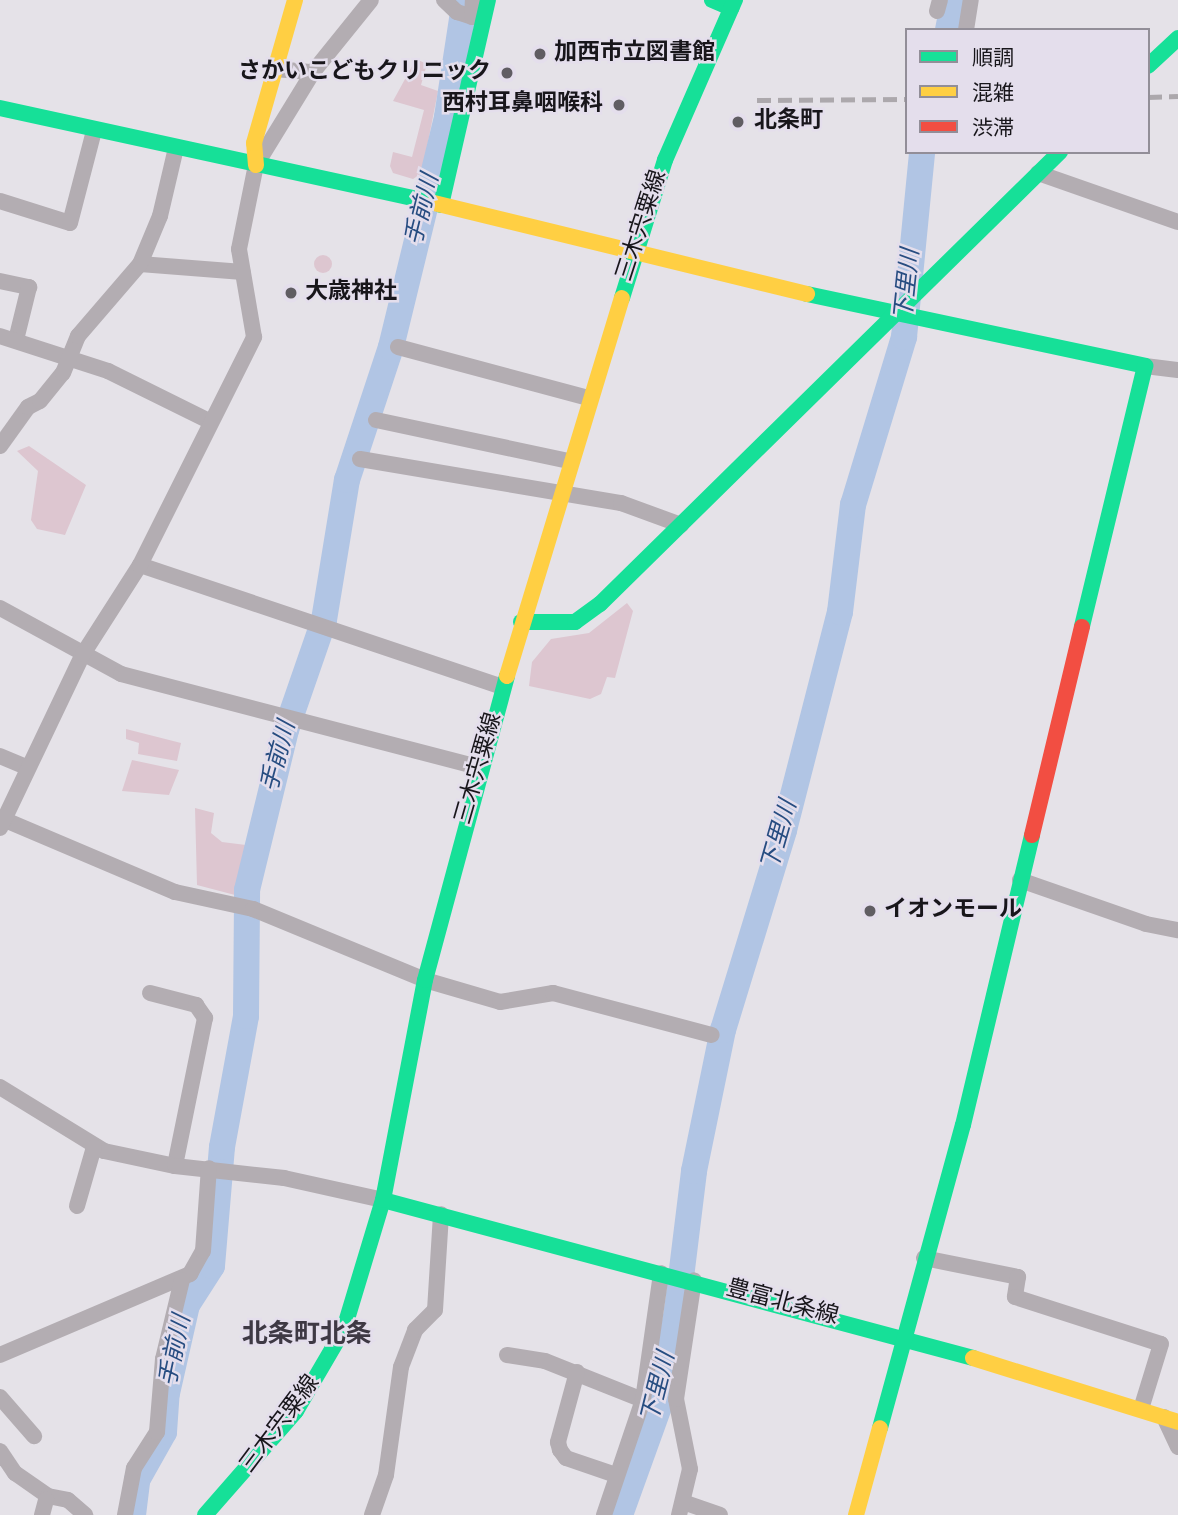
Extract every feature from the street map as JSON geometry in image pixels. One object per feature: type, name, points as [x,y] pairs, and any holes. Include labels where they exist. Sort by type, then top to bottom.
[{"type":"street","points":[[295,0],[254,143],[256,165],[239,249],[254,337],[209,421],[140,565],[83,654],[2,823],[175,892],[247,907],[425,980],[500,1002],[553,993],[712,1035]]},
{"type":"street","points":[[256,165],[313,72],[371,0]]},
{"type":"street","points":[[444,0],[467,9]]},
{"type":"street","points":[[441,205],[488,0]]},
{"type":"street","points":[[712,0],[733,4]]},
{"type":"street","points":[[965,28],[971,0]]},
{"type":"street","name":"三木宍粟線","points":[[205,1515],[296,1411],[324,1368],[344,1329],[383,1200],[425,980],[478,767],[633,252],[665,160],[733,4]]},
{"type":"street","points":[[1150,64],[1178,38]]},
{"type":"street","points":[[275,69],[313,72]]},
{"type":"street","points":[[0,108],[94,131],[441,205],[895,313],[1145,366],[1178,370]]},
{"type":"street","points":[[0,201],[70,223],[94,131]]},
{"type":"street","points":[[0,446],[28,407],[40,401],[63,373],[78,336],[140,264],[160,216],[176,148]]},
{"type":"street","points":[[521,622],[575,622],[600,604],[1058,154]]},
{"type":"street","points":[[1038,173],[1178,222]]},
{"type":"street","points":[[140,264],[243,272]]},
{"type":"street","points":[[0,281],[29,287],[8,338],[108,371],[209,421]]},
{"type":"street","points":[[398,347],[588,398]]},
{"type":"street","points":[[856,1515],[924,1258],[963,1125],[1145,366]]},
{"type":"street","points":[[376,420],[569,461]]},
{"type":"street","points":[[360,460],[621,503],[681,525]]},
{"type":"street","points":[[140,565],[502,687]]},
{"type":"street","points":[[0,608],[121,674],[291,716],[478,767]]},
{"type":"street","points":[[0,756],[28,768]]},
{"type":"street","points":[[1020,880],[1146,924],[1178,930]]},
{"type":"street","points":[[150,993],[196,1005],[205,1018],[175,1166]]},
{"type":"street","points":[[0,1087],[15,1092],[50,1121],[94,1147],[175,1166],[284,1178],[383,1200]]},
{"type":"street","points":[[77,1206],[94,1147]]},
{"type":"street","points":[[0,1355],[182,1280],[198,1265],[203,1251],[217,1169]]},
{"type":"street","name":"豊富北条線","points":[[383,1200],[904,1337],[1171,1420]]},
{"type":"street","points":[[372,1515],[386,1475],[401,1367],[415,1331],[435,1310],[441,1214]]},
{"type":"street","points":[[924,1258],[1018,1276],[1015,1297],[1161,1344],[1141,1409]]},
{"type":"street","points":[[604,1515],[643,1400],[665,1274]]},
{"type":"street","points":[[125,1515],[134,1468],[157,1432],[163,1360],[182,1280]]},
{"type":"street","points":[[694,1280],[676,1399],[690,1469],[681,1508],[720,1515]]},
{"type":"street","points":[[507,1354],[578,1372],[643,1400]]},
{"type":"street","points":[[578,1372],[558,1441],[561,1450],[566,1458],[617,1475]]},
{"type":"street","points":[[0,1397],[34,1436]]},
{"type":"street","points":[[1171,1420],[1178,1447]]},
{"type":"street","points":[[0,1451],[15,1473],[48,1496],[68,1500],[85,1515]]},
{"type":"shaded area","points":[[416,59],[427,64],[421,85],[438,91],[422,173],[413,179],[393,173],[390,166],[393,152],[412,157],[424,110],[393,101]]},
{"type":"shaded area","points":[[323,255],[329,258],[332,264],[329,270],[323,273],[317,270],[314,264],[317,258]]},
{"type":"shaded area","points":[[29,446],[86,485],[65,535],[37,529],[31,520],[38,471],[17,451]]},
{"type":"shaded area","points":[[627,603],[633,611],[615,678],[607,677],[601,694],[590,699],[529,686],[532,662],[551,639],[589,633]]},
{"type":"shaded area","points":[[126,729],[181,743],[177,761],[138,754],[139,743],[126,739]]},
{"type":"shaded area","points":[[132,760],[179,770],[169,795],[122,791]]},
{"type":"shaded area","points":[[195,808],[214,813],[211,833],[222,842],[246,845],[235,895],[197,885]]},
{"type":"waterway","name":"手前川","points":[[133,1515],[137,1480],[164,1432],[167,1393],[187,1305],[212,1266],[222,1147],[246,1016],[247,890],[286,730],[324,620],[347,480],[391,347],[447,117],[465,0]]},
{"type":"waterway","name":"下里川","points":[[948,28],[954,0]]},
{"type":"waterway","name":"下里川","points":[[620,1515],[660,1404],[677,1310],[694,1171],[723,1030],[784,830],[840,612],[853,505],[904,337],[922,154]]},
{"type":"railway","points":[[1150,97],[1178,96]]},
{"type":"railway","points":[[757,100],[905,99]]},
{"type":"traffic: fast","points":[[441,205],[488,0]]},
{"type":"traffic: fast","points":[[712,0],[731,8]]},
{"type":"traffic: fast","points":[[622,298],[665,160],[735,0]]},
{"type":"traffic: fast","points":[[1150,64],[1178,38]]},
{"type":"traffic: fast","points":[[0,108],[434,203]]},
{"type":"traffic: fast","points":[[521,622],[575,622],[600,604],[1058,154]]},
{"type":"traffic: fast","points":[[807,294],[1145,366],[1082,627]]},
{"type":"traffic: fast","points":[[205,1515],[296,1411],[344,1329],[383,1200],[425,980],[507,676]]},
{"type":"traffic: fast","points":[[880,1428],[963,1125],[1032,835]]},
{"type":"traffic: fast","points":[[383,1200],[973,1358]]},
{"type":"traffic: slow","points":[[256,165],[254,143],[295,0]]},
{"type":"traffic: slow","points":[[434,203],[807,294]]},
{"type":"traffic: slow","points":[[507,676],[622,298]]},
{"type":"traffic: slow","points":[[973,1358],[1178,1422]]},
{"type":"traffic: slow","points":[[856,1515],[880,1428]]},
{"type":"traffic: jam","points":[[1032,835],[1082,627]]},
{"type":"place","name":"加西市立図書館","points":[[540,54]]},
{"type":"place","name":"さかいこどもクリニック","points":[[507,73]]},
{"type":"place","name":"西村耳鼻咽喉科","points":[[619,105]]},
{"type":"place","name":"北条町","points":[[738,122]]},
{"type":"place","name":"大歳神社","points":[[291,293]]},
{"type":"place","name":"イオンモール","points":[[870,911]]},
{"type":"district","name":"北条町北条","points":[[307,1336]]}]
